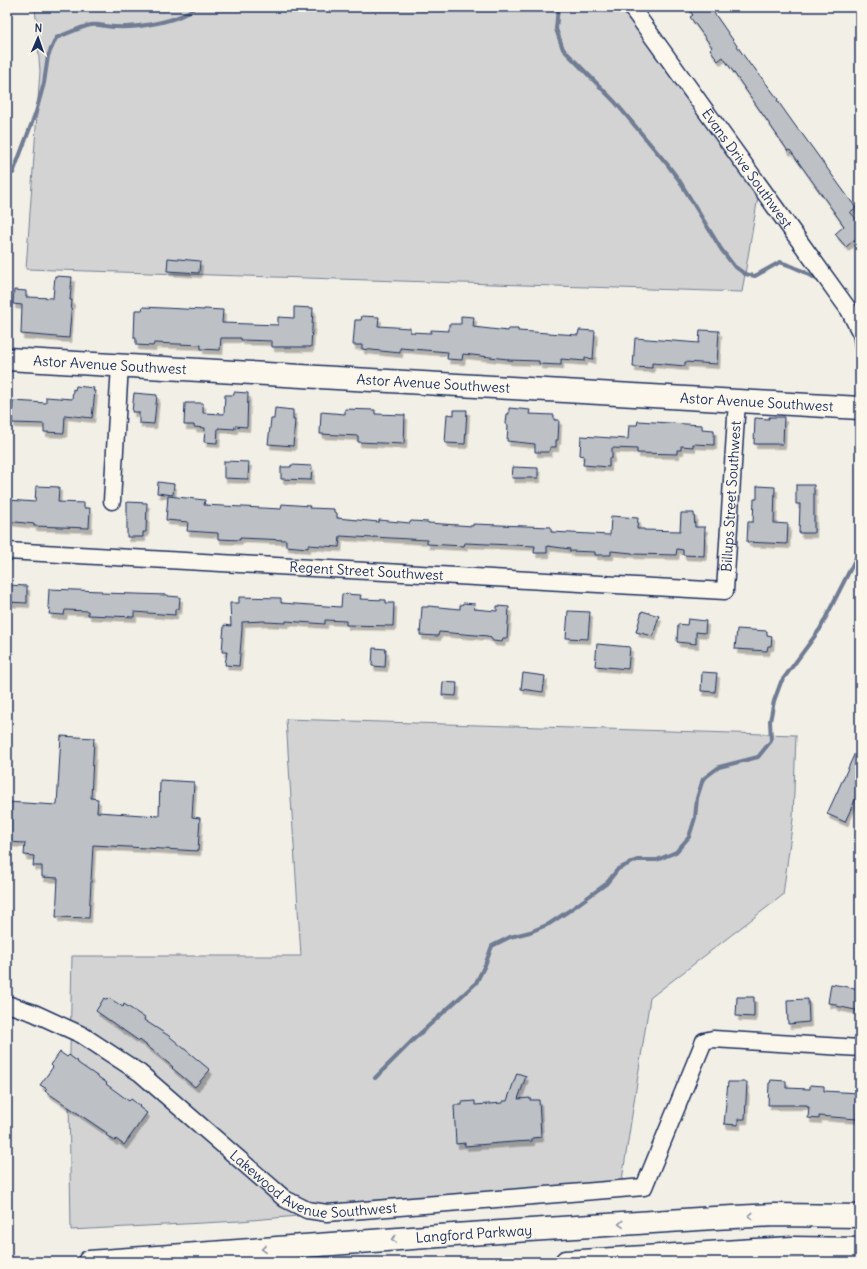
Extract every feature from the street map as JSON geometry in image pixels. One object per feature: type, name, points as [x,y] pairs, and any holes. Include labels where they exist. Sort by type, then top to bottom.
[{"type":"main road","name":"Astor Avenue Southwest","points":[[7,359],[860,408]]},
{"type":"main road","points":[[775,1215],[860,1209]]},
{"type":"main road","name":"Langford Parkway","points":[[89,1262],[454,1235],[714,1218],[775,1215],[860,1216]]},
{"type":"main road","points":[[792,1248],[860,1258]]},
{"type":"main road","points":[[566,1262],[792,1248],[860,1248]]},
{"type":"street","name":"Evans Drive Southwest","points":[[631,7],[849,310],[860,332]]},
{"type":"street","points":[[112,501],[120,365]]},
{"type":"street","name":"Billups Street Southwest","points":[[725,591],[737,401]]},
{"type":"street","name":"Regent Street Southwest","points":[[7,551],[725,591]]},
{"type":"street","name":"Lakewood Avenue Southwest","points":[[7,1004],[34,1012],[82,1035],[140,1073],[285,1199],[307,1210],[327,1213],[644,1187],[704,1041],[860,1048]]},
{"type":"shaded area","points":[[35,7],[628,7],[760,185],[742,292],[26,269],[40,71]]},
{"type":"shaded area","points":[[286,719],[796,735],[793,819],[783,895],[650,998],[622,1180],[439,1204],[240,1221],[71,1230],[69,1100],[72,956],[301,956]]},
{"type":"building","points":[[687,7],[710,7],[751,66],[752,65],[778,99],[777,100],[799,131],[856,208],[850,212],[860,223],[860,248],[854,240],[846,247],[835,234],[844,226],[790,150],[788,151],[723,57],[718,61],[710,49],[712,47],[690,17],[693,15]]},
{"type":"building","points":[[168,258],[200,261],[199,273],[167,271]]},
{"type":"building","points":[[55,276],[72,277],[69,338],[21,334],[22,305],[13,304],[14,290],[26,291],[26,297],[53,298]]},
{"type":"building","points":[[143,307],[223,310],[222,323],[278,325],[278,317],[294,318],[294,307],[313,308],[311,347],[272,347],[272,341],[241,340],[241,338],[221,338],[220,350],[201,349],[201,345],[154,343],[153,346],[136,345],[136,338],[134,338],[135,310],[142,310]]},
{"type":"building","points":[[362,316],[379,317],[378,326],[410,328],[410,332],[431,333],[431,330],[449,331],[449,324],[461,324],[461,316],[474,317],[473,327],[508,331],[508,329],[518,329],[518,331],[578,335],[579,330],[595,331],[593,359],[585,358],[585,361],[561,359],[561,365],[539,364],[539,361],[508,360],[463,354],[462,360],[447,359],[448,352],[400,348],[400,353],[362,349],[362,345],[353,345],[355,320],[361,320]]},
{"type":"building","points":[[700,330],[719,331],[717,364],[685,362],[685,366],[652,363],[652,368],[633,367],[635,338],[699,343]]},
{"type":"building","points":[[76,386],[94,388],[92,418],[65,415],[64,433],[44,432],[44,424],[12,423],[13,401],[46,403],[46,397],[72,399],[73,389],[75,390]]},
{"type":"building","points":[[234,392],[248,393],[247,427],[235,426],[235,429],[218,428],[217,443],[204,442],[205,428],[194,427],[194,425],[184,425],[185,403],[203,403],[203,413],[224,414],[225,395],[234,395]]},
{"type":"building","points":[[134,393],[157,395],[154,424],[139,423],[139,412],[132,412]]},
{"type":"building","points":[[275,408],[293,410],[293,420],[295,420],[293,446],[268,444],[271,419],[274,419]]},
{"type":"building","points":[[509,408],[530,410],[529,414],[554,415],[554,420],[559,420],[558,440],[556,440],[556,447],[550,447],[549,452],[535,452],[535,444],[507,441],[508,425],[506,424]]},
{"type":"building","points":[[345,409],[375,410],[375,414],[405,415],[404,444],[358,442],[358,436],[320,434],[321,412],[345,414]]},
{"type":"building","points":[[454,410],[467,410],[465,444],[445,443],[447,414],[454,415]]},
{"type":"building","points":[[769,417],[784,417],[783,444],[754,444],[755,418],[769,419]]},
{"type":"building","points":[[638,421],[702,425],[702,429],[714,430],[714,445],[693,444],[693,447],[681,446],[681,450],[677,450],[677,454],[637,453],[637,449],[612,448],[612,458],[609,458],[609,467],[583,465],[584,456],[580,455],[581,436],[628,439],[629,425],[637,425]]},
{"type":"building","points":[[224,461],[249,462],[248,479],[224,478]]},
{"type":"building","points":[[291,465],[312,466],[311,480],[281,479],[281,467],[291,467]]},
{"type":"building","points":[[513,467],[538,468],[538,478],[512,478]]},
{"type":"building","points":[[158,482],[174,484],[173,495],[157,493]]},
{"type":"building","points":[[796,485],[814,485],[814,533],[799,533],[800,504],[796,504]]},
{"type":"building","points":[[36,486],[59,487],[58,502],[84,503],[84,508],[90,508],[89,528],[34,526],[34,524],[7,521],[7,504],[9,504],[9,500],[35,502]]},
{"type":"building","points":[[757,486],[775,487],[774,523],[788,524],[787,544],[747,542],[748,522],[753,522],[754,499],[757,499]]},
{"type":"building","points":[[168,496],[205,500],[204,505],[281,509],[282,504],[310,506],[309,508],[334,509],[334,512],[337,513],[337,518],[379,522],[379,520],[473,526],[473,524],[551,527],[551,532],[610,535],[611,516],[638,518],[637,529],[680,531],[681,513],[694,513],[695,527],[705,527],[704,556],[683,555],[683,550],[677,549],[676,555],[632,554],[611,551],[611,555],[595,555],[595,552],[569,551],[570,549],[547,546],[547,553],[534,553],[535,546],[465,543],[464,546],[427,544],[427,540],[373,537],[340,536],[339,547],[308,545],[308,548],[286,546],[286,540],[240,538],[240,540],[218,539],[218,533],[187,531],[188,522],[166,520]]},
{"type":"building","points":[[127,502],[147,503],[146,532],[143,532],[143,537],[127,537]]},
{"type":"building","points":[[7,585],[27,586],[27,603],[7,602]]},
{"type":"building","points":[[49,589],[102,591],[102,593],[168,595],[180,597],[179,609],[175,609],[175,615],[134,612],[134,617],[88,615],[88,611],[65,610],[64,615],[49,614]]},
{"type":"building","points":[[342,594],[361,595],[360,599],[386,600],[386,603],[394,603],[393,626],[346,625],[346,621],[325,620],[325,624],[286,621],[286,623],[265,621],[242,622],[239,666],[225,665],[227,652],[222,652],[224,625],[231,626],[230,603],[239,603],[239,597],[281,598],[281,603],[341,607]]},
{"type":"building","points":[[463,603],[475,604],[474,609],[497,611],[497,606],[509,607],[507,638],[503,638],[502,642],[493,641],[488,636],[439,632],[438,636],[420,635],[422,607],[428,606],[460,609],[460,605]]},
{"type":"building","points":[[568,611],[590,612],[588,639],[566,638]]},
{"type":"building","points":[[642,611],[659,616],[653,636],[636,632]]},
{"type":"building","points":[[688,619],[706,621],[705,633],[696,632],[696,644],[677,642],[678,624],[687,625]]},
{"type":"building","points":[[737,629],[767,631],[767,635],[772,636],[771,646],[768,646],[767,651],[735,649]]},
{"type":"building","points":[[597,644],[630,647],[628,669],[595,666]]},
{"type":"building","points":[[373,648],[386,649],[385,667],[372,666]]},
{"type":"building","points":[[702,672],[717,673],[715,692],[701,691]]},
{"type":"building","points":[[523,673],[545,676],[543,692],[521,689]]},
{"type":"building","points":[[443,682],[457,683],[456,696],[442,695]]},
{"type":"building","points":[[61,736],[94,738],[91,798],[98,799],[97,812],[159,816],[160,780],[194,782],[192,817],[200,818],[198,851],[93,845],[89,918],[56,917],[58,878],[42,877],[42,866],[33,866],[34,856],[24,855],[25,843],[7,842],[7,802],[57,805]]},
{"type":"building","points":[[860,742],[860,789],[845,822],[827,814]]},
{"type":"building","points":[[831,984],[860,989],[860,1011],[828,1003]]},
{"type":"building","points":[[737,997],[754,997],[754,1017],[736,1016]]},
{"type":"building","points":[[104,998],[107,1000],[109,998],[123,1007],[124,1004],[145,1018],[144,1020],[169,1036],[210,1070],[195,1087],[140,1040],[139,1041],[96,1011]]},
{"type":"building","points":[[808,999],[809,1022],[788,1024],[787,1000]]},
{"type":"building","points":[[60,1052],[67,1057],[69,1055],[129,1101],[131,1099],[147,1113],[124,1145],[116,1139],[115,1141],[106,1135],[107,1133],[45,1091],[47,1089],[40,1085],[53,1067],[51,1065]]},
{"type":"building","points":[[517,1073],[526,1076],[518,1099],[530,1098],[530,1100],[539,1100],[541,1137],[532,1138],[532,1141],[465,1146],[465,1143],[456,1144],[454,1105],[462,1105],[462,1102],[475,1101],[475,1105],[503,1103],[503,1101],[507,1101]]},
{"type":"building","points":[[771,1080],[786,1081],[786,1088],[810,1089],[810,1085],[824,1086],[824,1091],[859,1093],[857,1119],[819,1116],[819,1119],[808,1118],[809,1107],[807,1107],[807,1105],[768,1105],[769,1083]]},
{"type":"building","points":[[728,1082],[747,1082],[745,1119],[738,1119],[738,1125],[724,1124]]},
{"type":"waterway","points":[[13,173],[36,112],[44,83],[48,56],[56,38],[91,25],[125,27],[157,23],[179,17],[195,7]]},
{"type":"waterway","points":[[558,7],[556,29],[563,49],[615,102],[667,164],[679,180],[721,249],[734,266],[745,274],[755,276],[780,262],[802,271],[822,283]]},
{"type":"waterway","points":[[853,331],[860,375]]},
{"type":"waterway","points":[[375,1078],[413,1040],[476,983],[492,946],[510,937],[530,932],[549,924],[606,884],[618,869],[637,860],[657,860],[676,852],[689,837],[695,818],[697,798],[703,779],[719,767],[758,757],[771,741],[770,721],[774,701],[781,682],[820,629],[860,550]]}]
